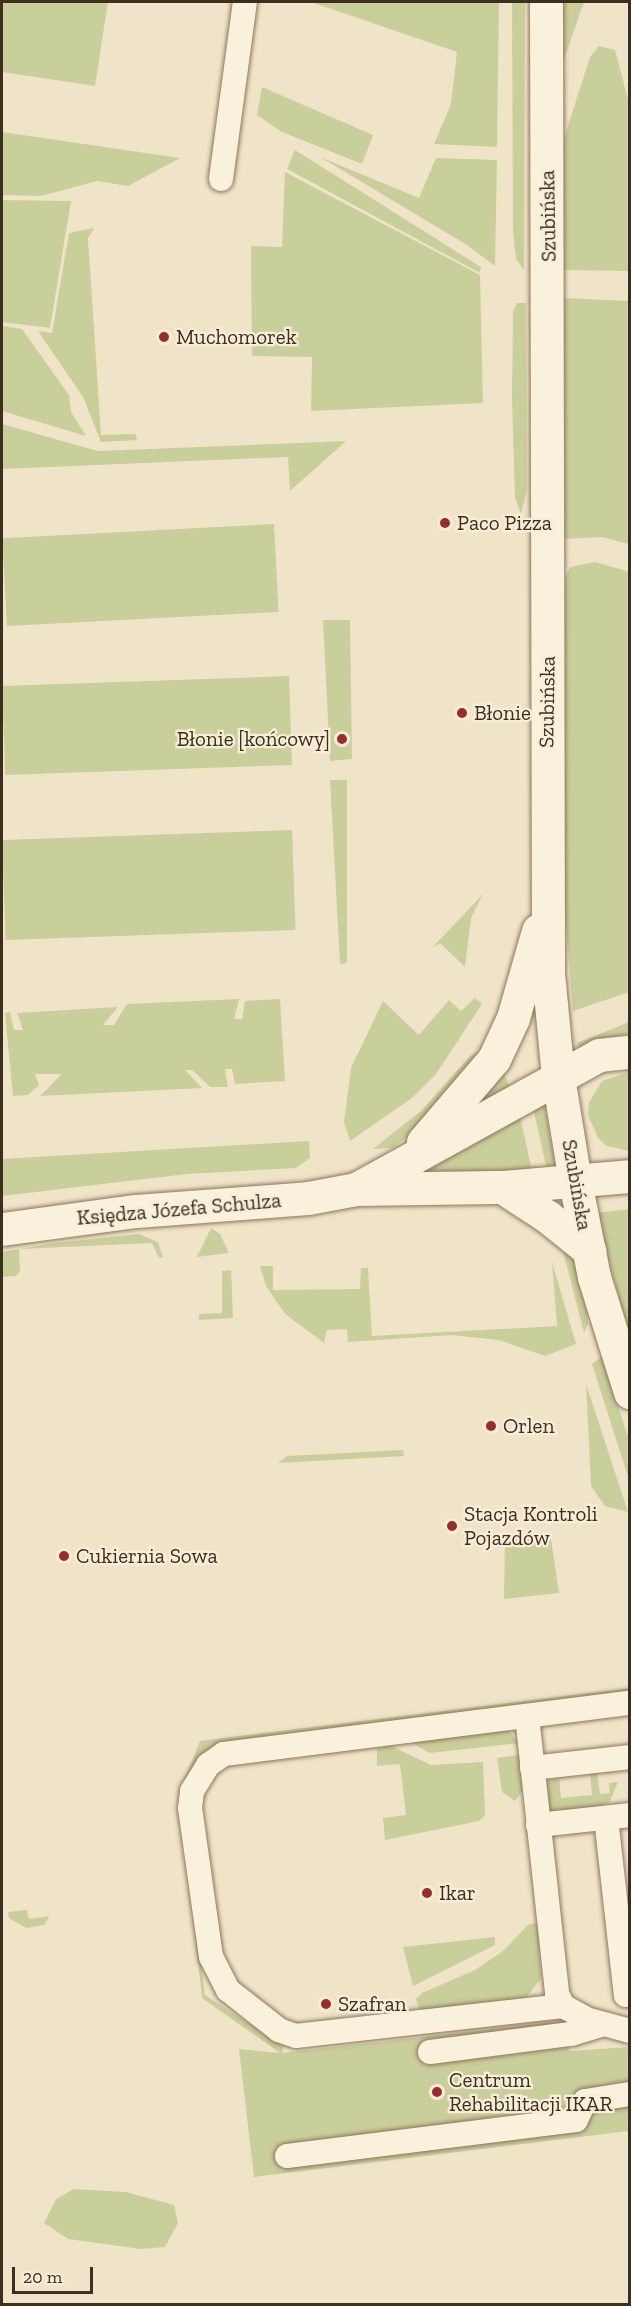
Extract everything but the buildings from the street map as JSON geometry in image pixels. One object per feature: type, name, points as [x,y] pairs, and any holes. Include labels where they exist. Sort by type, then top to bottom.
[{"type":"main road","name":"Szubińska","points":[[546,2],[548,973],[558,1077],[575,1181],[589,1250],[630,1392]]},
{"type":"main road","name":"Księdza Józefa Schulza","points":[[405,1162],[494,1059],[513,1018],[547,898]]},
{"type":"main road","name":"Księdza Józefa Schulza","points":[[357,1189],[599,1055],[630,1052]]},
{"type":"main road","name":"Księdza Józefa Schulza","points":[[2,1229],[136,1211],[308,1198],[357,1189],[502,1187],[627,1177]]},
{"type":"main road","points":[[502,1187],[548,1217],[589,1250]]},
{"type":"street","points":[[221,179],[245,2]]},
{"type":"street","points":[[630,1703],[375,1732],[215,1758],[198,1777],[190,1808],[203,1916],[211,1957],[228,1990],[288,2035],[452,2021],[563,2006],[601,2025],[630,2031]]},
{"type":"street","points":[[527,1716],[554,1979],[563,2006]]},
{"type":"street","points":[[532,1768],[630,1757]]},
{"type":"street","points":[[538,1825],[618,1816],[626,1995],[630,1995]]},
{"type":"street","points":[[430,2052],[571,2034],[601,2025]]},
{"type":"street","points":[[287,2156],[576,2120],[585,2101],[630,2094]]},
{"type":"green space","points":[[2,2],[108,2],[95,86],[2,72]]},
{"type":"green space","points":[[311,2],[499,2],[497,147],[434,144],[451,104],[457,52]]},
{"type":"green space","points":[[512,2],[525,2],[524,270],[516,259],[513,231]]},
{"type":"green space","points":[[561,2],[584,2],[561,68]]},
{"type":"green space","points":[[599,46],[615,50],[629,103],[629,271],[562,270],[560,151],[590,57]]},
{"type":"green space","points":[[262,87],[373,135],[362,164],[282,132],[257,115]]},
{"type":"green space","points":[[2,132],[180,158],[128,186],[97,181],[41,196],[2,195]]},
{"type":"green space","points":[[295,150],[481,267],[480,273],[287,169]]},
{"type":"green space","points":[[320,157],[419,198],[436,158],[497,160],[495,266],[467,245]]},
{"type":"green space","points":[[285,172],[480,275],[483,403],[311,411],[312,357],[252,356],[251,246],[282,247]]},
{"type":"green space","points":[[2,200],[71,201],[50,328],[2,322]]},
{"type":"green space","points":[[94,228],[88,238],[101,435],[136,434],[137,440],[101,442],[83,397],[38,331],[52,333],[69,233]]},
{"type":"green space","points":[[563,298],[629,301],[629,544],[602,537],[564,539]]},
{"type":"green space","points":[[517,303],[526,303],[527,490],[521,514],[515,497],[512,400],[513,312]]},
{"type":"green space","points":[[2,326],[22,329],[69,395],[71,412],[86,436],[2,411]]},
{"type":"green space","points":[[2,424],[98,451],[346,441],[290,491],[288,457],[2,469]]},
{"type":"green space","points":[[274,524],[279,612],[7,626],[2,538]]},
{"type":"green space","points":[[595,562],[630,572],[629,992],[573,1011],[565,912],[563,583],[570,567]]},
{"type":"green space","points":[[323,620],[350,620],[352,759],[330,761]]},
{"type":"green space","points":[[289,676],[292,765],[5,775],[2,686]]},
{"type":"green space","points":[[330,780],[347,780],[347,963],[340,964]]},
{"type":"green space","points":[[292,830],[295,930],[6,940],[2,840]]},
{"type":"green space","points":[[483,894],[471,918],[465,967],[440,943],[432,948]]},
{"type":"green space","points":[[475,998],[482,1004],[436,1074],[412,1098],[350,1141],[344,1122],[351,1068],[383,1001],[419,1035],[449,1000],[461,1011]]},
{"type":"green space","points":[[239,999],[234,1019],[242,1019],[245,1001],[280,999],[285,1081],[235,1084],[232,1069],[225,1069],[228,1087],[210,1087],[192,1070],[185,1070],[202,1088],[40,1096],[62,1074],[35,1074],[39,1085],[28,1095],[13,1096],[5,1013],[10,1012],[14,1030],[23,1030],[17,1013],[118,1007],[103,1025],[114,1025],[127,1004]]},
{"type":"green space","points":[[629,1022],[629,1033],[579,1047],[577,1043]]},
{"type":"green space","points":[[481,1050],[412,1134],[392,1148],[373,1149],[422,1110],[470,1056]]},
{"type":"green space","points":[[502,1067],[511,1091],[472,1107]]},
{"type":"green space","points":[[630,1072],[629,1151],[607,1146],[598,1138],[588,1115],[589,1102],[602,1081]]},
{"type":"green space","points":[[544,1102],[555,1166],[547,1170],[532,1103]]},
{"type":"green space","points":[[519,1111],[532,1171],[418,1177],[409,1170]]},
{"type":"green space","points":[[309,1141],[310,1158],[296,1168],[187,1174],[2,1196],[2,1159]]},
{"type":"green space","points":[[629,1209],[629,1334],[596,1213]]},
{"type":"green space","points":[[211,1228],[220,1234],[229,1253],[197,1257]]},
{"type":"green space","points":[[139,1234],[158,1242],[163,1257],[159,1258],[152,1243],[19,1249]]},
{"type":"green space","points":[[560,1239],[575,1262],[585,1300],[588,1324],[584,1333]]},
{"type":"green space","points":[[19,1249],[20,1271],[16,1276],[2,1277],[2,1252]]},
{"type":"green space","points":[[552,1262],[576,1344],[545,1356],[499,1340],[452,1335],[348,1342],[347,1329],[327,1330],[324,1343],[285,1314],[266,1286],[260,1266],[273,1266],[273,1290],[360,1289],[361,1268],[368,1268],[372,1336],[557,1326]]},
{"type":"green space","points":[[231,1270],[233,1318],[199,1320],[199,1314],[222,1313],[222,1271]]},
{"type":"green space","points":[[602,1356],[629,1440],[629,1480],[592,1364]]},
{"type":"green space","points":[[586,1384],[628,1512],[605,1506],[591,1486]]},
{"type":"green space","points":[[403,1450],[404,1456],[278,1463],[287,1456]]},
{"type":"green space","points":[[536,1534],[551,1539],[559,1593],[504,1599],[505,1538]]},
{"type":"green space","name":"Centrum Rehabilitacji IKAR","points":[[629,1688],[629,1693],[220,1744],[201,1757],[182,1795],[205,1995],[284,2046],[282,2053],[565,2021],[569,2051],[629,2047],[629,2131],[254,2177],[239,2049],[280,2053],[202,1998],[179,1793],[200,1741]]},
{"type":"green space","points":[[508,1729],[518,1743],[430,1753],[403,1738]]},
{"type":"green space","points":[[391,1746],[431,1765],[483,1762],[485,1816],[479,1821],[385,1840],[383,1818],[406,1815],[400,1764],[377,1766],[377,1748]]},
{"type":"green space","points":[[519,1755],[523,1790],[515,1801],[502,1792],[497,1758]]},
{"type":"green space","points":[[597,1772],[600,1794],[610,1793],[609,1783],[618,1782],[610,1801],[600,1807],[552,1812],[547,1808],[544,1788],[550,1780],[559,1778],[561,1798],[592,1795],[590,1775]]},
{"type":"green space","points":[[27,1910],[29,1919],[49,1916],[48,1919],[44,1925],[26,1928],[9,1918],[8,1912]]},
{"type":"green space","points":[[538,1923],[541,1979],[524,2000],[421,2015],[416,1999],[422,1993],[475,1970],[503,1951],[529,1924]]},
{"type":"green space","points":[[495,1937],[495,1945],[413,1986],[403,1947]]},
{"type":"green space","points":[[74,2189],[126,2192],[174,2205],[178,2223],[165,2247],[141,2249],[68,2239],[44,2223],[56,2199]]},
{"type":"place","name":"Muchomorek","points":[[164,337]]},
{"type":"place","name":"Paco Pizza","points":[[445,523]]},
{"type":"place","name":"Błonie","points":[[462,713]]},
{"type":"place","name":"Błonie [końcowy]","points":[[342,739]]},
{"type":"place","name":"Orlen","points":[[491,1426]]},
{"type":"place","name":"Stacja Kontroli Pojazdów","points":[[452,1526]]},
{"type":"place","name":"Cukiernia Sowa","points":[[64,1556]]},
{"type":"place","name":"Ikar","points":[[427,1893]]},
{"type":"place","name":"Szafran","points":[[326,2004]]},
{"type":"place","name":"Centrum Rehabilitacji IKAR","points":[[437,2092]]}]
